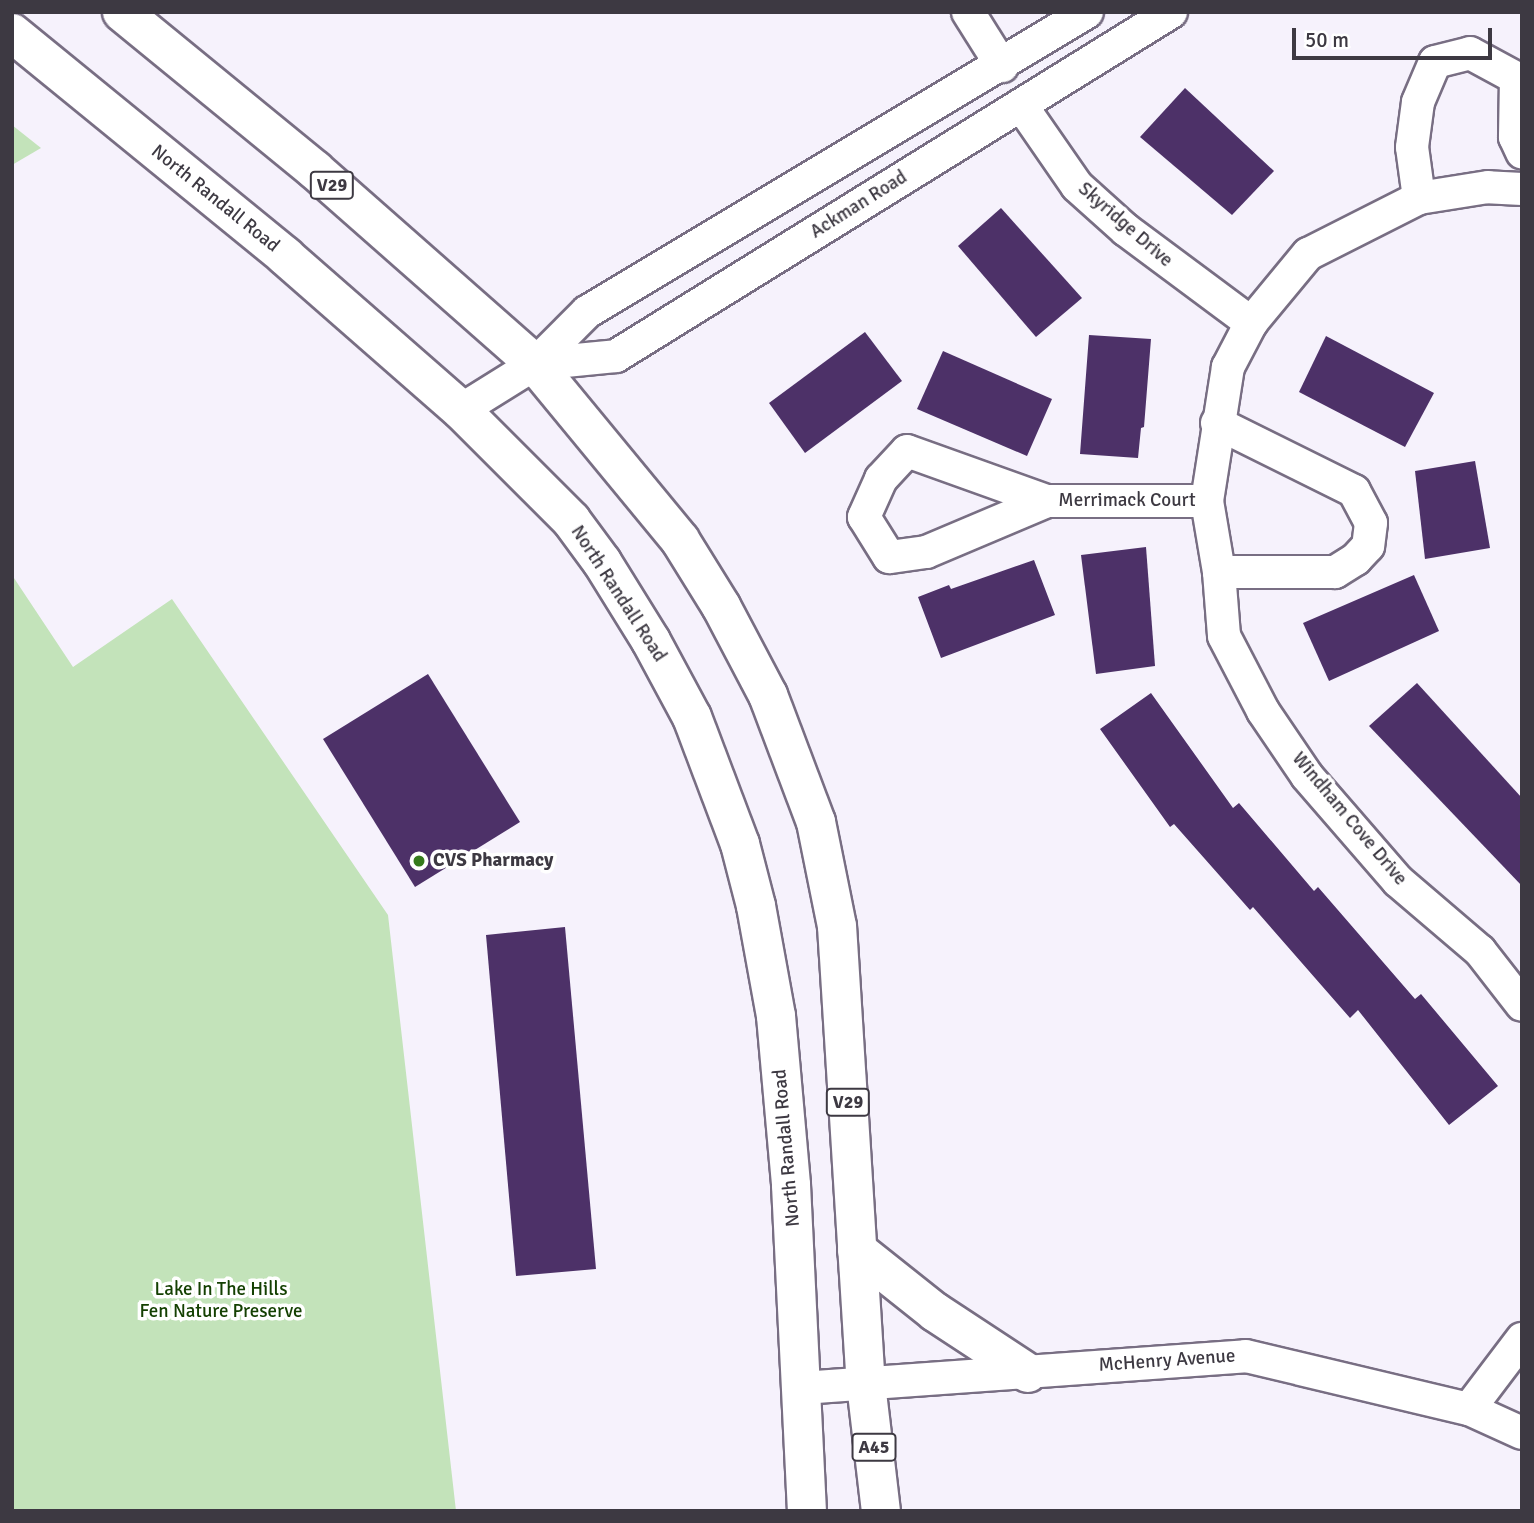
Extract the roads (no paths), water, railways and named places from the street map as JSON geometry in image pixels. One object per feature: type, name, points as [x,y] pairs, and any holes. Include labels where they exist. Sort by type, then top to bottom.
[{"type":"main road","name":"V29","points":[[121,12],[315,170],[536,364],[680,540],[721,606],[768,695],[816,822],[837,926],[866,1384]]},
{"type":"main road","name":"North Randall Road","points":[[12,33],[285,256],[461,410],[571,520],[628,602],[692,717],[740,844],[756,906],[776,1016],[791,1185],[807,1511]]},
{"type":"main road","points":[[857,1250],[935,1312],[1028,1373]]},
{"type":"main road","name":"A45","points":[[866,1384],[881,1511]]},
{"type":"street","points":[[968,12],[1002,66]]},
{"type":"street","name":"Ackman Road","points":[[461,410],[536,364],[587,312],[1002,66],[1087,12]]},
{"type":"street","name":"Ackman Road","points":[[536,364],[616,356],[1171,12]]},
{"type":"street","points":[[1419,198],[1412,147],[1418,102],[1435,62],[1470,53],[1516,78],[1515,137],[1522,152]]},
{"type":"street","name":"Skyridge Drive","points":[[1021,105],[1077,186],[1126,230],[1251,323]]},
{"type":"street","name":"Windham Cove Drive","points":[[1522,189],[1488,187],[1419,198],[1308,254],[1251,323],[1228,367],[1207,501],[1219,572],[1224,636],[1263,711],[1307,776],[1398,881],[1480,951],[1522,1004]]},
{"type":"street","points":[[1217,424],[1354,491],[1371,523],[1368,546],[1356,559],[1335,572],[1219,572]]},
{"type":"street","name":"Merrimack Court","points":[[1047,500],[926,552],[889,557],[864,517],[881,479],[907,451],[1047,500],[1207,501]]},
{"type":"street","points":[[1469,1409],[1522,1339]]},
{"type":"street","name":"McHenry Avenue","points":[[802,1388],[1245,1356],[1469,1409],[1522,1433]]},
{"type":"place","name":"CVS Pharmacy","points":[[419,861]]},
{"type":"park label","name":"Lake In The Hills Fen Nature Preserve","points":[[221,1301]]}]
